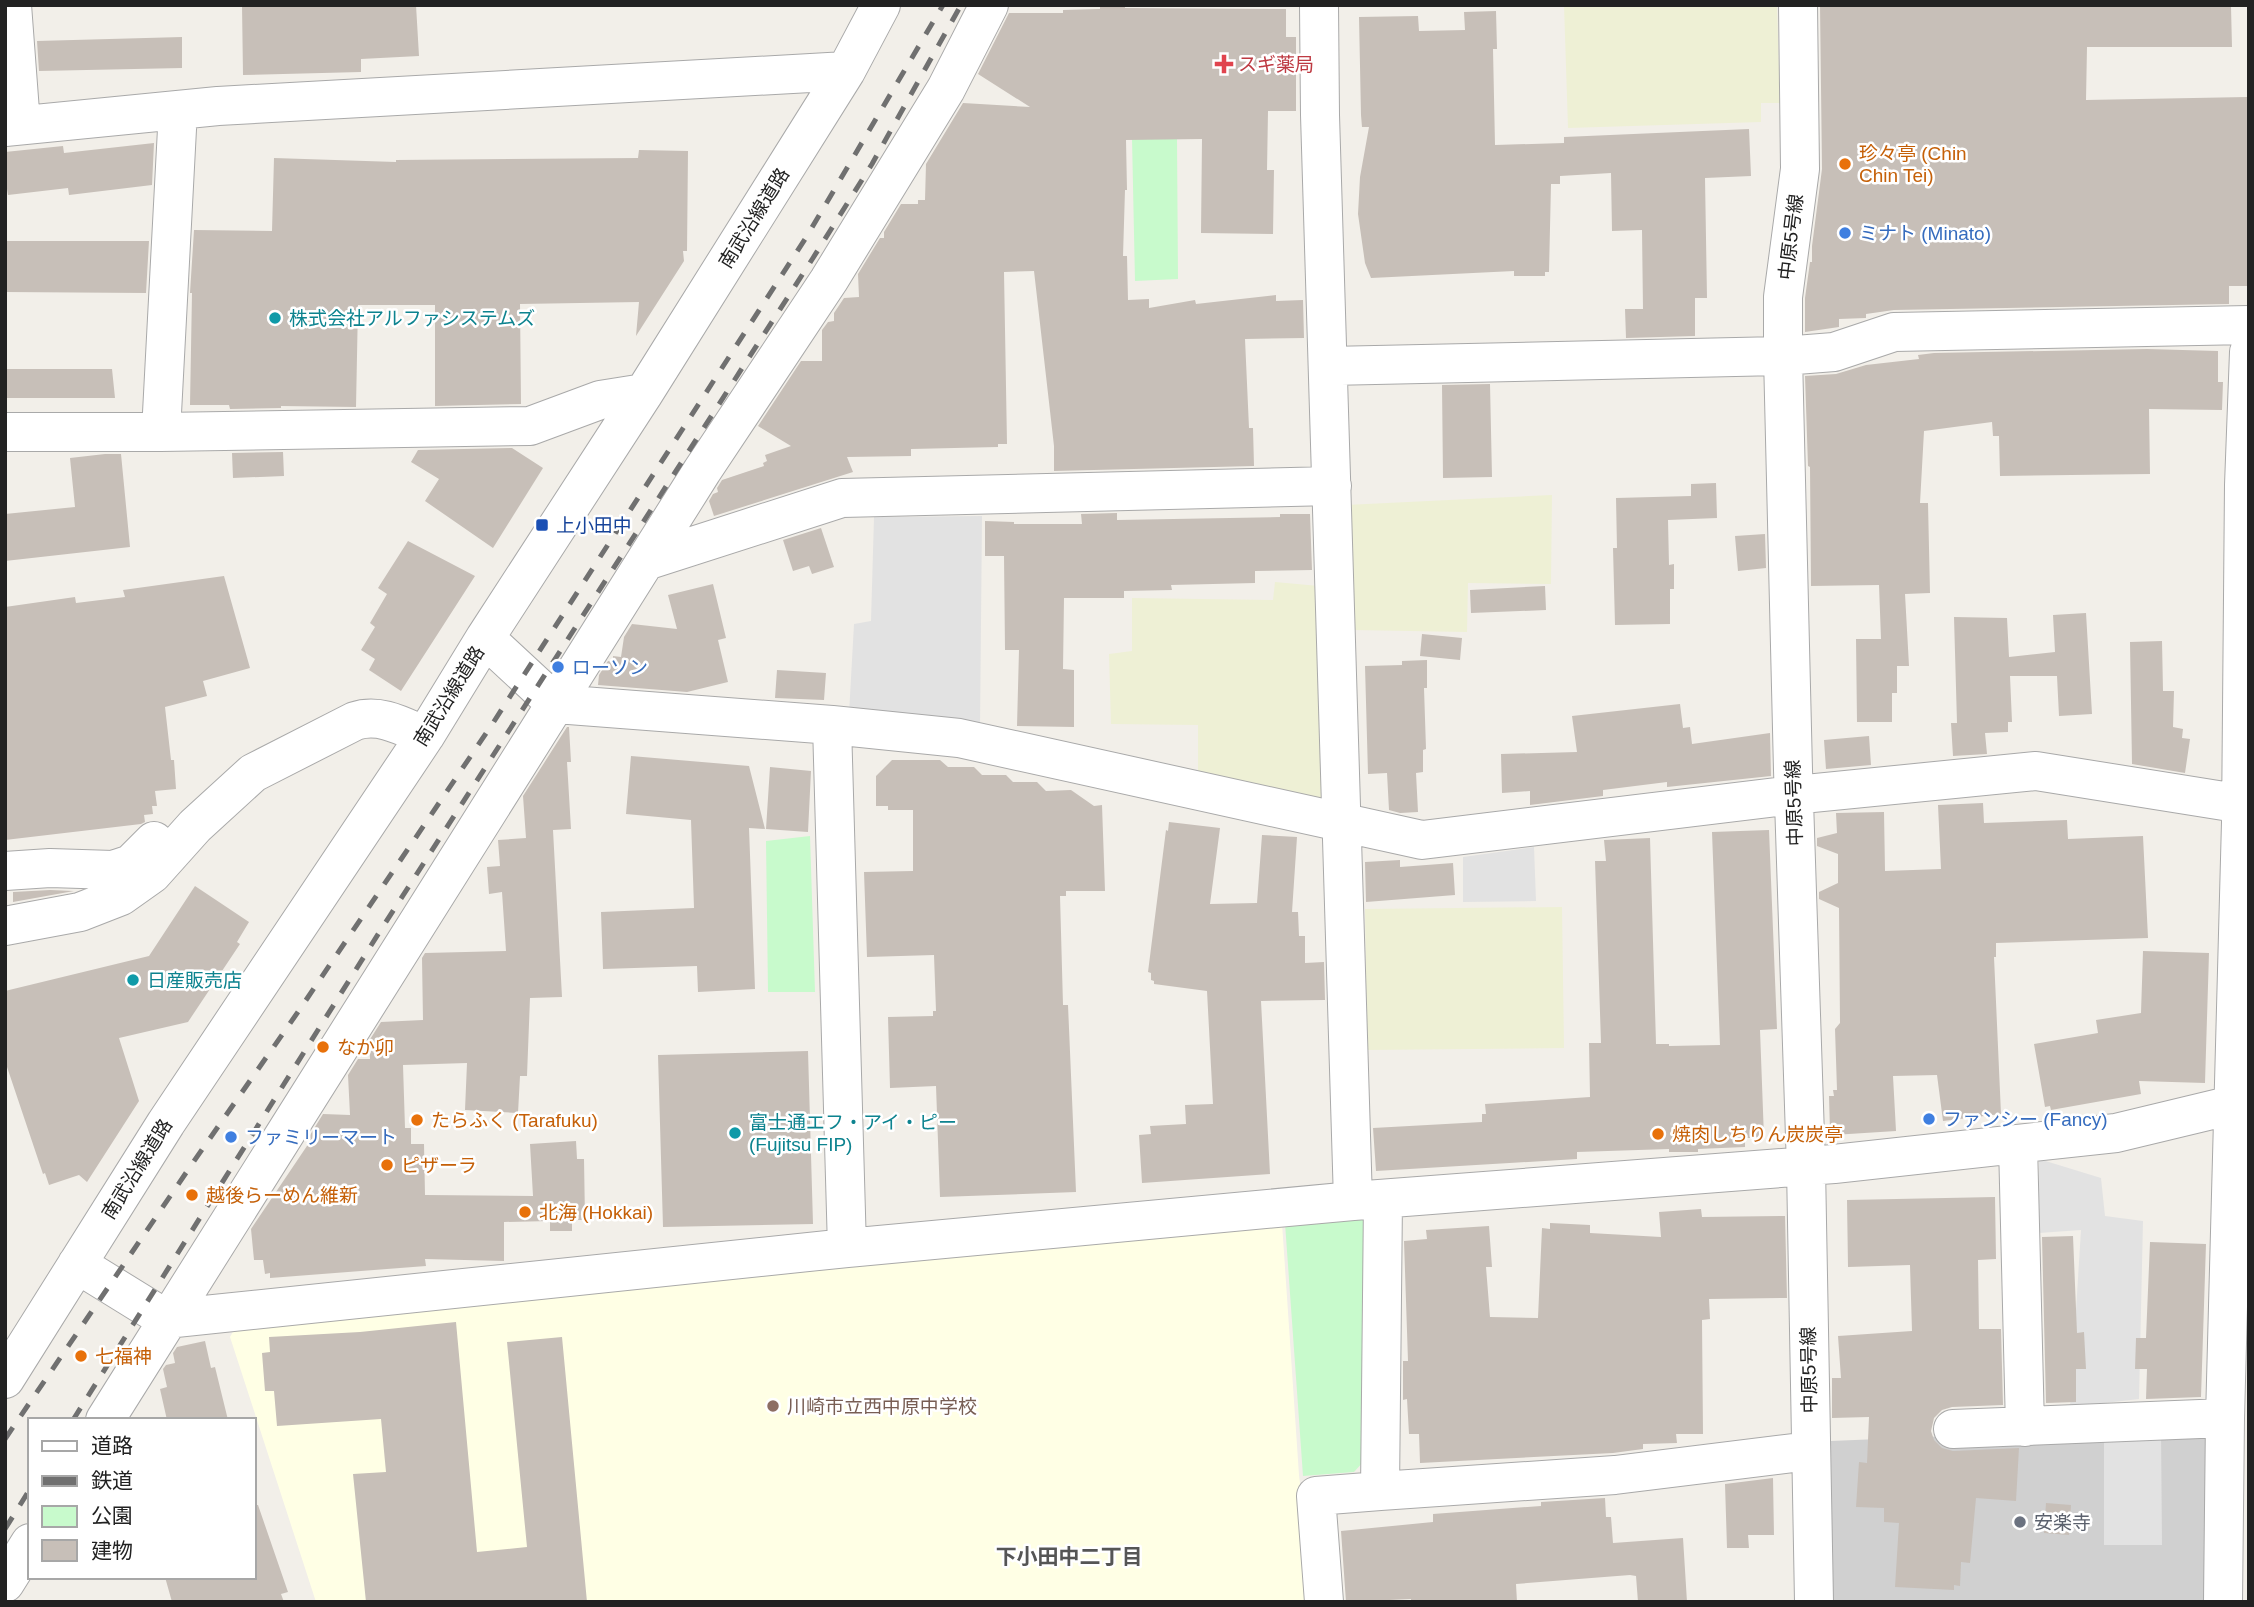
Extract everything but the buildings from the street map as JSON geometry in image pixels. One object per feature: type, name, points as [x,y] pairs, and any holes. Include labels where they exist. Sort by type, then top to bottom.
[{"type":"street","points":[[12,5],[13,126],[178,110],[846,71]]},
{"type":"street","name":"南武沿線道路","points":[[10,1364],[77,1265],[166,1123],[425,736],[846,71],[881,5]]},
{"type":"street","points":[[106,1418],[166,1319],[646,561],[873,209],[946,89],[989,5]]},
{"type":"street","points":[[1320,5],[1320,115],[1341,821],[1368,1200],[1380,1491]]},
{"type":"street","name":"中原5号線","points":[[1798,5],[1800,169],[1783,297],[1783,356],[1806,1167],[1814,1602]]},
{"type":"street","points":[[161,432],[178,110]]},
{"type":"street","points":[[1329,366],[1783,356],[1834,352],[1894,332],[2249,325]]},
{"type":"street","points":[[2223,1602],[2237,1563],[2225,1418],[2241,1102],[2245,804],[2244,485],[2249,352]]},
{"type":"street","points":[[5,432],[530,426],[600,400],[644,393]]},
{"type":"street","points":[[646,561],[842,498],[1332,486]]},
{"type":"street","points":[[485,638],[556,704],[832,724],[959,738],[1422,840],[1794,795],[2036,771],[2245,804]]},
{"type":"street","points":[[5,926],[80,912],[121,896],[152,874],[195,826],[253,774],[355,722],[378,718],[425,736]]},
{"type":"street","points":[[832,724],[848,1248]]},
{"type":"street","points":[[5,871],[50,868],[113,870],[131,864],[160,835],[195,826]]},
{"type":"street","points":[[77,1265],[166,1319],[848,1248],[1368,1200],[1806,1167],[2116,1133],[2241,1102]]},
{"type":"street","points":[[2018,1144],[2025,1427]]},
{"type":"street","points":[[1953,1429],[2225,1418]]},
{"type":"street","points":[[1324,1602],[1316,1496],[1615,1475],[1810,1451]]},
{"type":"street","points":[[23,1602],[5,1584],[28,1546]]},
{"type":"shaded area","points":[[1564,5],[1777,5],[1780,103],[1761,103],[1761,122],[1568,128]]},
{"type":"shaded area","points":[[1552,495],[1551,584],[1468,583],[1467,632],[1352,630],[1346,505]]},
{"type":"shaded area","points":[[982,516],[980,728],[849,714],[854,624],[871,621],[874,517]]},
{"type":"shaded area","points":[[1275,582],[1319,586],[1328,803],[1198,771],[1198,725],[1111,724],[1109,654],[1132,651],[1132,598],[1273,600]]},
{"type":"shaded area","points":[[1534,847],[1536,901],[1463,902],[1463,857]]},
{"type":"shaded area","points":[[1562,907],[1564,1048],[1367,1050],[1365,909]]},
{"type":"shaded area","points":[[2039,1159],[2101,1178],[2105,1216],[2143,1221],[2139,1399],[2070,1407],[2081,1230],[2039,1233]]},
{"type":"shaded area","name":"川崎市立西中原中学校","points":[[1282,1223],[1299,1475],[1314,1602],[316,1602],[230,1337],[239,1321]]},
{"type":"shaded area","name":"安楽寺","points":[[2210,1425],[2208,1602],[1832,1602],[1831,1441]]},
{"type":"shaded area","points":[[2161,1430],[2162,1545],[2104,1545],[2104,1431]]},
{"type":"green space","points":[[1132,138],[1177,138],[1178,279],[1135,281]]},
{"type":"green space","points":[[810,836],[815,992],[768,992],[766,841]]},
{"type":"green space","points":[[1360,1217],[1370,1227],[1365,1460],[1354,1472],[1303,1476],[1285,1223]]},
{"type":"railway","points":[[5,1439],[493,723],[807,236],[943,5]]},
{"type":"railway","points":[[74,1418],[382,928],[872,164],[961,5]]},
{"type":"railway","points":[[5,1529],[28,1492]]},
{"type":"place","name":"スギ薬局","points":[[1224,64]]},
{"type":"place","name":"珍々亭 (Chin Chin Tei)","points":[[1845,164]]},
{"type":"place","name":"ミナト (Minato)","points":[[1845,233]]},
{"type":"place","name":"株式会社アルファシステムズ","points":[[275,318]]},
{"type":"place","name":"上小田中","points":[[542,525]]},
{"type":"place","name":"ローソン","points":[[558,667]]},
{"type":"place","name":"日産販売店","points":[[133,980]]},
{"type":"place","name":"なか卯","points":[[323,1047]]},
{"type":"place","name":"ファンシー (Fancy)","points":[[1929,1119]]},
{"type":"place","name":"たらふく (Tarafuku)","points":[[417,1120]]},
{"type":"place","name":"富士通エフ・アイ・ピー (Fujitsu FIP)","points":[[735,1133]]},
{"type":"place","name":"焼肉しちりん炭炭亭","points":[[1658,1134]]},
{"type":"place","name":"ファミリーマート","points":[[231,1137]]},
{"type":"place","name":"ピザーラ","points":[[387,1165]]},
{"type":"place","name":"越後らーめん維新","points":[[192,1195]]},
{"type":"place","name":"北海 (Hokkai)","points":[[525,1212]]},
{"type":"place","name":"七福神","points":[[81,1356]]},
{"type":"place","name":"川崎市立西中原中学校","points":[[773,1406]]},
{"type":"place","name":"安楽寺","points":[[2020,1522]]},
{"type":"district","name":"下小田中二丁目","points":[[1069,1556]]}]
